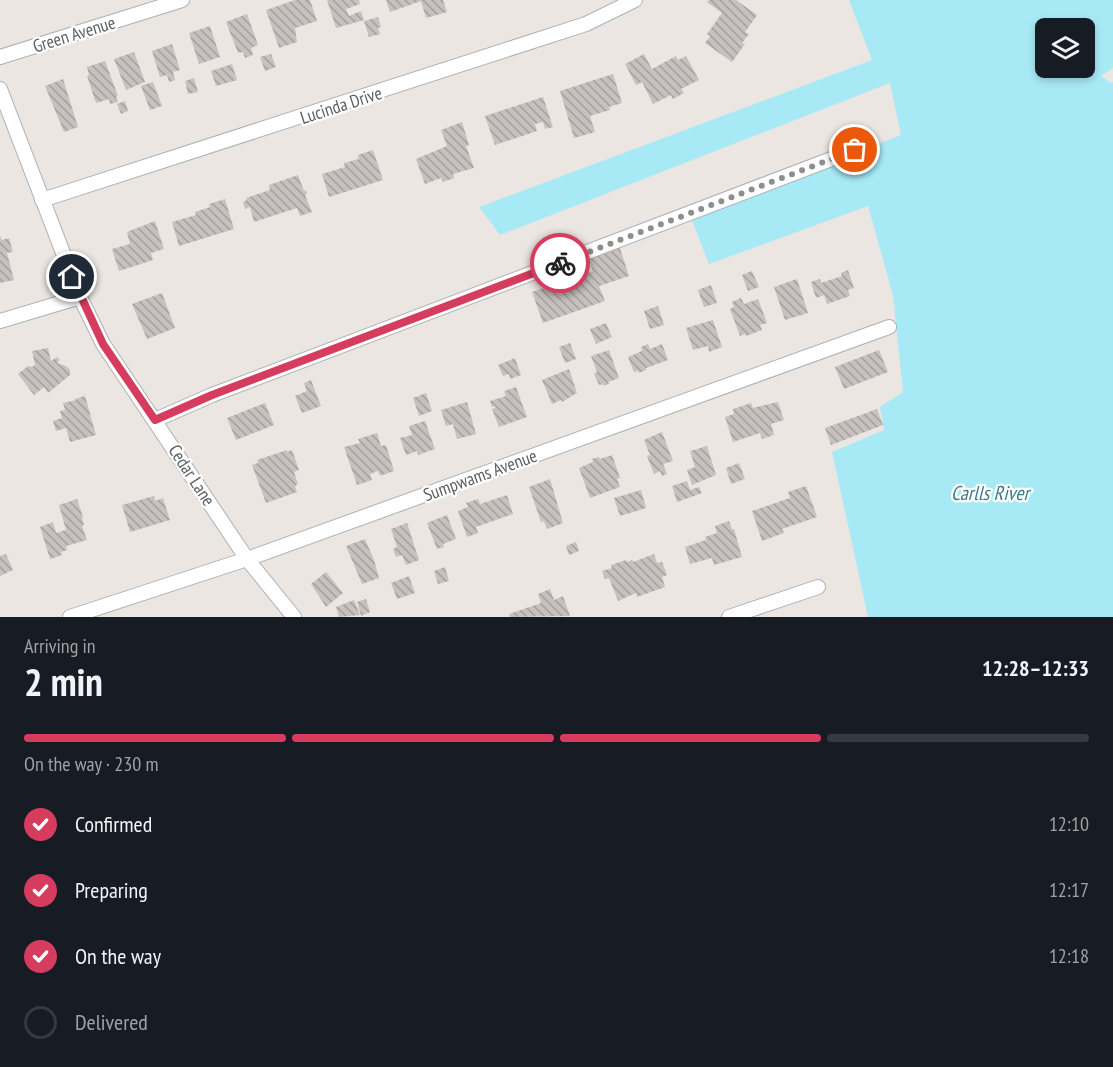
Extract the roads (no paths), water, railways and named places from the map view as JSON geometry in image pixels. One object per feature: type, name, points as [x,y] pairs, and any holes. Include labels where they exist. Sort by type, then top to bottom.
[{"type":"street","name":"Green Avenue","points":[[0,57],[182,0]]},
{"type":"street","name":"Lucinda Drive","points":[[42,200],[586,24],[635,0]]},
{"type":"street","name":"Cedar Lane","points":[[0,89],[80,297],[103,344],[247,559],[294,617]]},
{"type":"street","points":[[155,420],[212,395],[855,150]]},
{"type":"street","points":[[0,321],[80,297]]},
{"type":"street","name":"Sumpwams Avenue","points":[[70,617],[109,611],[889,327]]},
{"type":"street","points":[[729,617],[818,587]]},
{"type":"water","name":"Carlls River","points":[[849,0],[1113,0],[1113,68],[1101,76],[1113,82],[1113,617],[868,617],[832,452],[884,430],[880,407],[903,392],[893,295],[868,206],[709,264],[691,218],[901,135],[890,83],[500,235],[479,207],[872,60]]}]
